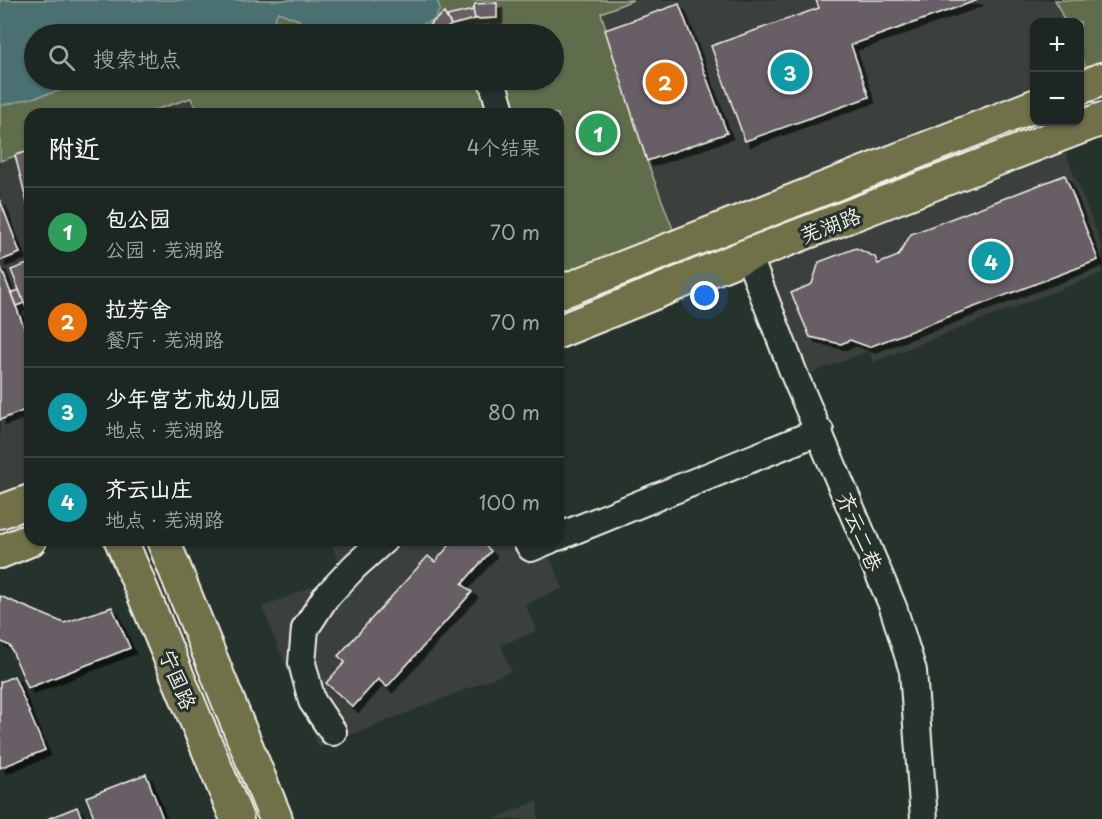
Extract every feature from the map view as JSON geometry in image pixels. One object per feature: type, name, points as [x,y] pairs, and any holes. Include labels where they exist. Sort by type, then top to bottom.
[{"type":"main road","points":[[1084,86],[1102,79]]},
{"type":"main road","name":"芜湖路","points":[[564,288],[1030,108]]},
{"type":"main road","name":"芜湖路","points":[[564,330],[748,255],[1102,119]]},
{"type":"main road","points":[[0,512],[24,503]]},
{"type":"main road","points":[[0,552],[24,542]]},
{"type":"main road","name":"宁国路","points":[[123,546],[237,819]]},
{"type":"main road","name":"宁国路","points":[[165,546],[276,819]]},
{"type":"street","points":[[495,90],[500,108]]},
{"type":"street","name":"齐云二巷","points":[[748,255],[796,379],[893,607],[913,671],[924,819]]},
{"type":"street","points":[[564,535],[820,431]]},
{"type":"street","points":[[333,732],[312,701],[302,663],[305,629],[325,598],[378,546]]},
{"type":"shaded area","points":[[633,0],[1055,0],[1063,18],[1030,18],[1030,108],[679,245],[647,161],[601,13]]},
{"type":"shaded area","points":[[191,98],[195,108],[161,108]]},
{"type":"shaded area","points":[[1059,136],[1102,246],[1102,273],[873,362],[869,351],[796,379],[748,255]]},
{"type":"shaded area","points":[[24,153],[24,503],[0,512],[0,161]]},
{"type":"shaded area","points":[[332,546],[546,546],[563,588],[525,604],[536,631],[501,645],[511,671],[319,748],[262,607],[344,574]]},
{"type":"shaded area","points":[[537,801],[538,819],[494,819]]},
{"type":"green space","points":[[0,0],[633,0],[601,13],[647,161],[679,245],[564,291],[564,108],[195,108],[191,98],[161,108],[24,108],[24,153],[0,161]]},
{"type":"green space","points":[[1055,0],[1102,0],[1102,79],[1093,83],[1084,63],[1084,18],[1063,18]]},
{"type":"water","points":[[0,0],[437,0],[440,9],[434,20],[424,24],[300,24],[299,20],[278,12],[272,24],[24,24],[24,90],[63,90],[0,106]]},
{"type":"building","points":[[816,0],[978,0],[851,45],[869,97],[745,141],[711,46],[819,8]]},
{"type":"building","points":[[497,3],[497,18],[475,19],[473,10],[475,4]]},
{"type":"building","points":[[679,4],[727,133],[647,161],[605,30]]},
{"type":"building","points":[[473,10],[475,19],[451,24],[447,16]]},
{"type":"building","points":[[444,13],[450,24],[430,24]]},
{"type":"building","points":[[24,153],[24,191],[15,155]]},
{"type":"building","points":[[1065,175],[1098,260],[869,347],[850,340],[841,344],[810,337],[791,293],[812,284],[819,262],[856,248],[875,257],[878,264],[898,256],[911,234]]},
{"type":"building","points":[[0,200],[20,253],[0,261]]},
{"type":"building","points":[[0,265],[24,327],[24,410],[0,420]]},
{"type":"building","points":[[24,265],[24,302],[11,270]]},
{"type":"building","points":[[19,290],[24,303],[16,306],[11,293]]},
{"type":"building","points":[[449,546],[486,546],[491,551],[462,584],[472,592],[387,687],[378,679],[353,707],[326,683],[345,662],[338,656],[428,556],[435,562]]},
{"type":"building","points":[[0,596],[64,623],[112,607],[130,648],[28,688],[10,646],[0,641]]},
{"type":"building","points":[[14,676],[45,750],[0,768],[0,682]]},
{"type":"building","points":[[146,774],[163,819],[95,819],[86,797]]},
{"type":"building","points":[[77,807],[82,819],[47,819]]},
{"type":"place","name":"少年宫艺术幼儿园","points":[[790,72]]},
{"type":"place","name":"拉芳舍","points":[[665,82]]},
{"type":"place","name":"包公园","points":[[598,133]]},
{"type":"place","name":"齐云山庄","points":[[991,261]]}]
